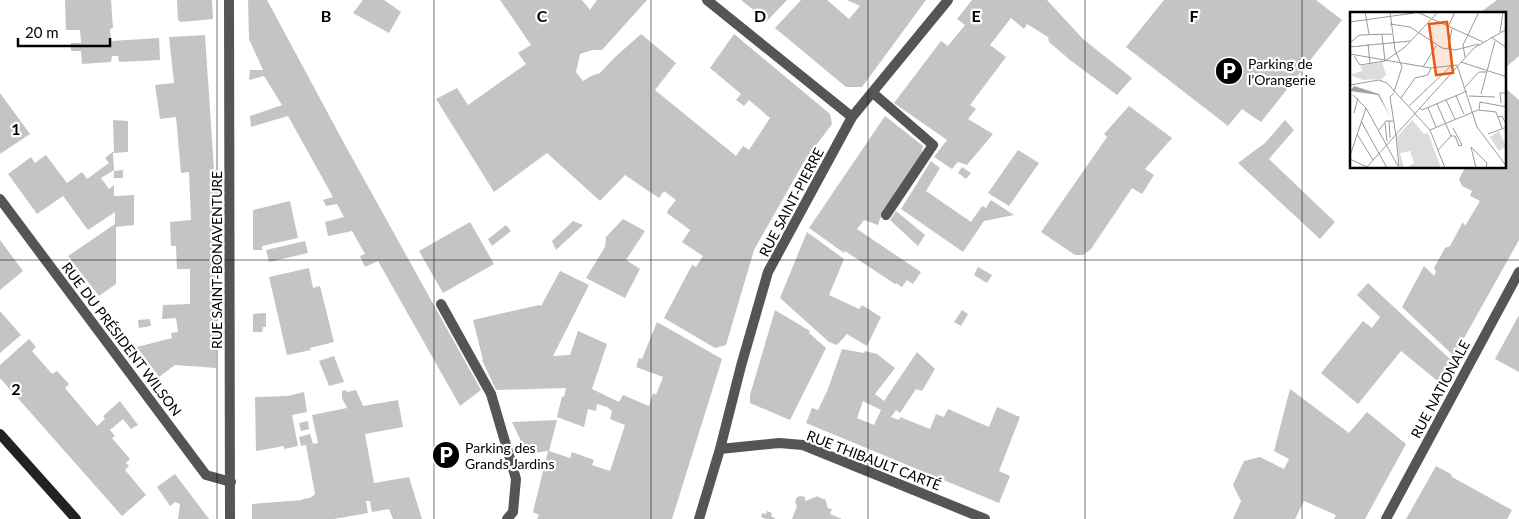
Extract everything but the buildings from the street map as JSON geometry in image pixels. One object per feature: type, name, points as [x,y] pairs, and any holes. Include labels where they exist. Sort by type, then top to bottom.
[{"type":"main road","points":[[0,434],[76,519]]},
{"type":"street","name":"RUE SAINT-BONAVENTURE","points":[[229,0],[230,519]]},
{"type":"street","points":[[707,0],[852,117]]},
{"type":"street","name":"RUE SAINT-PIERRE","points":[[699,519],[768,272],[852,117],[948,0]]},
{"type":"street","points":[[873,93],[933,145],[886,215]]},
{"type":"street","name":"RUE DU PRÉSIDENT WILSON","points":[[0,199],[206,475],[231,482]]},
{"type":"street","name":"RUE NATIONALE","points":[[1386,519],[1519,272]]},
{"type":"street","points":[[441,304],[491,394],[516,479],[513,512],[507,519]]},
{"type":"street","name":"RUE THIBAULT CARTÉ","points":[[720,449],[779,443],[803,445],[985,519]]},
{"type":"place","name":"Parking de l’Orangerie","points":[[1229,71]]},
{"type":"place","name":"Parking des Grands Jardins","points":[[446,455]]}]
